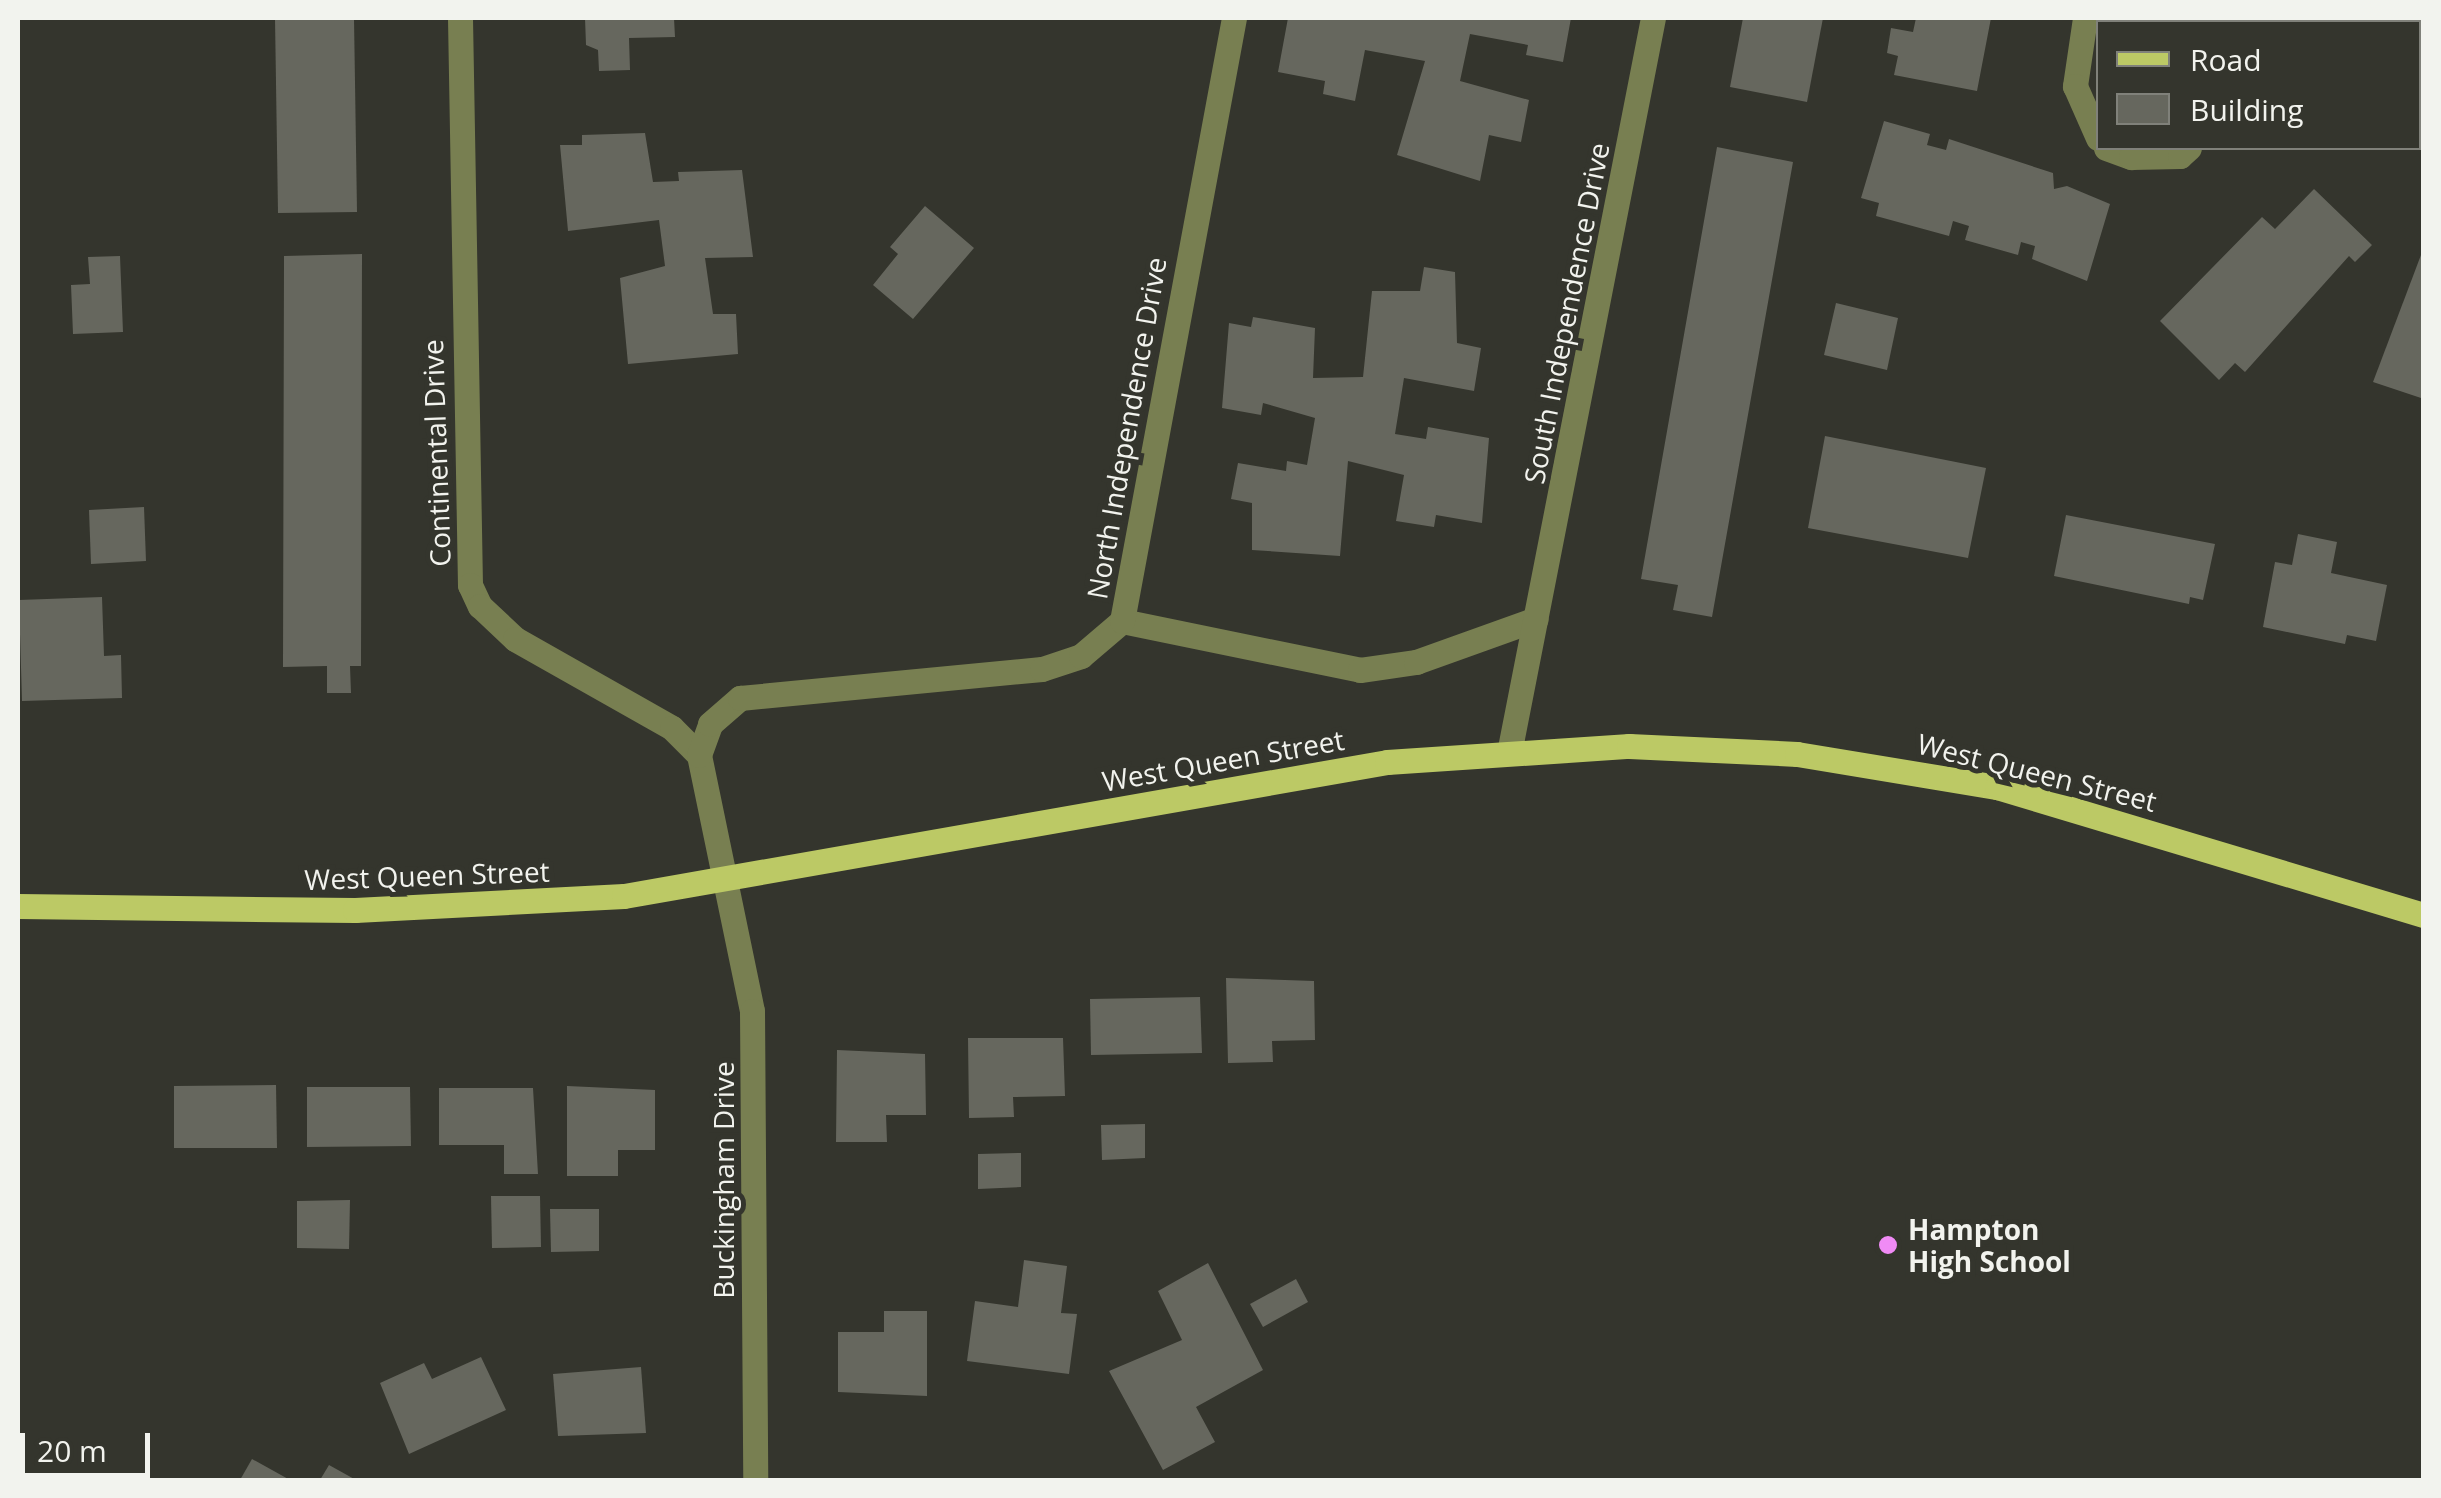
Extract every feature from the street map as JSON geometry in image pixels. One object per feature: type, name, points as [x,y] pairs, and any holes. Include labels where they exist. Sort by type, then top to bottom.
[{"type":"main road","name":"West Queen Street","points":[[18,906],[468,908],[727,882],[1300,776],[1510,748],[1714,748],[1907,769],[1996,787],[2424,915]]},
{"type":"street","name":"Continental Drive","points":[[460,18],[470,585],[480,606],[515,639],[672,728],[699,755]]},
{"type":"street","name":"North Independence Drive","points":[[699,755],[710,724],[740,698],[1042,668],[1081,656],[1122,621],[1234,18]]},
{"type":"street","name":"South Independence Drive","points":[[1510,748],[1653,18]]},
{"type":"street","points":[[2084,18],[2075,86],[2096,133]]},
{"type":"street","points":[[2112,150],[2131,157],[2180,156],[2187,150]]},
{"type":"street","points":[[1122,621],[1360,670],[1416,662],[1536,619]]},
{"type":"street","points":[[699,755],[727,882]]},
{"type":"street","name":"Buckingham Drive","points":[[727,882],[752,1011],[755,1480]]},
{"type":"building","points":[[275,18],[354,18],[357,212],[278,213]]},
{"type":"building","points":[[585,18],[674,18],[675,37],[629,38],[630,70],[599,71],[598,50],[586,45]]},
{"type":"building","points":[[1288,18],[1571,18],[1563,62],[1526,55],[1528,45],[1470,34],[1460,81],[1529,100],[1521,142],[1489,135],[1480,181],[1397,155],[1425,61],[1365,50],[1355,101],[1323,94],[1325,81],[1278,72]]},
{"type":"building","points":[[1743,18],[1823,18],[1807,102],[1730,87]]},
{"type":"building","points":[[1916,18],[1991,18],[1977,91],[1894,75],[1898,56],[1887,53],[1891,28],[1913,32]]},
{"type":"building","points":[[2421,40],[2424,42],[2424,136],[2421,135]]},
{"type":"building","points":[[1884,121],[1930,134],[1927,145],[1946,150],[1949,139],[2053,173],[2054,189],[2067,186],[2110,204],[2087,281],[2032,259],[2035,246],[2021,242],[2018,255],[1965,240],[1969,226],[1953,221],[1949,236],[1876,216],[1879,203],[1861,198]]},
{"type":"building","points":[[645,133],[653,182],[679,181],[678,172],[742,170],[753,257],[705,258],[713,314],[736,314],[738,354],[628,364],[620,278],[665,266],[659,220],[568,231],[560,145],[582,145],[582,135]]},
{"type":"building","points":[[1717,147],[1793,162],[1712,617],[1673,610],[1678,585],[1641,579]]},
{"type":"building","points":[[2314,189],[2372,245],[2355,262],[2349,256],[2245,372],[2235,363],[2219,380],[2160,321],[2262,217],[2275,229]]},
{"type":"building","points":[[925,206],[974,248],[913,319],[873,285],[898,254],[890,247]]},
{"type":"building","points":[[2424,247],[2424,399],[2373,382]]},
{"type":"building","points":[[362,254],[361,666],[350,666],[351,693],[327,693],[327,666],[283,667],[284,256]]},
{"type":"building","points":[[120,256],[123,332],[73,334],[71,285],[90,284],[88,257]]},
{"type":"building","points":[[1424,267],[1455,272],[1457,343],[1481,348],[1474,391],[1404,378],[1395,434],[1426,439],[1428,427],[1489,438],[1482,523],[1436,515],[1434,527],[1396,521],[1404,475],[1348,461],[1340,556],[1252,550],[1252,503],[1231,499],[1238,463],[1286,471],[1287,461],[1307,465],[1315,418],[1263,403],[1261,415],[1222,408],[1229,323],[1251,327],[1253,317],[1315,328],[1313,378],[1363,377],[1372,291],[1420,291]]},
{"type":"building","points":[[1836,303],[1898,318],[1887,370],[1824,355]]},
{"type":"building","points":[[1825,436],[1986,468],[1968,558],[1808,528]]},
{"type":"building","points":[[144,507],[146,561],[91,564],[89,510]]},
{"type":"building","points":[[2066,515],[2215,544],[2203,600],[2190,597],[2189,604],[2054,576]]},
{"type":"building","points":[[2298,534],[2337,542],[2331,573],[2387,585],[2376,641],[2347,635],[2345,644],[2263,627],[2275,562],[2292,565]]},
{"type":"building","points":[[102,597],[104,656],[121,655],[122,698],[22,701],[19,600]]},
{"type":"building","points":[[1226,978],[1314,981],[1315,1040],[1272,1041],[1273,1062],[1228,1063]]},
{"type":"building","points":[[1200,997],[1202,1053],[1091,1055],[1090,999]]},
{"type":"building","points":[[968,1038],[1063,1038],[1065,1096],[1013,1097],[1014,1117],[969,1118]]},
{"type":"building","points":[[837,1050],[925,1054],[926,1115],[886,1115],[887,1142],[836,1142]]},
{"type":"building","points":[[276,1085],[277,1148],[174,1148],[174,1086]]},
{"type":"building","points":[[567,1086],[655,1090],[655,1150],[618,1150],[618,1176],[567,1176]]},
{"type":"building","points":[[307,1087],[410,1087],[411,1146],[307,1147]]},
{"type":"building","points":[[439,1088],[533,1088],[538,1174],[504,1174],[504,1145],[439,1145]]},
{"type":"building","points":[[1145,1124],[1145,1158],[1102,1160],[1101,1125]]},
{"type":"building","points":[[1021,1153],[1021,1187],[978,1189],[978,1154]]},
{"type":"building","points":[[491,1196],[540,1196],[541,1247],[492,1248]]},
{"type":"building","points":[[350,1200],[349,1249],[297,1248],[297,1201]]},
{"type":"building","points":[[550,1209],[599,1209],[599,1251],[551,1252]]},
{"type":"building","points":[[1024,1260],[1067,1266],[1061,1313],[1077,1314],[1069,1374],[967,1361],[975,1301],[1018,1307]]},
{"type":"building","points":[[1208,1263],[1263,1370],[1196,1407],[1215,1442],[1163,1470],[1109,1371],[1182,1340],[1158,1291]]},
{"type":"building","points":[[1296,1279],[1308,1302],[1263,1327],[1250,1304]]},
{"type":"building","points":[[884,1311],[927,1311],[927,1396],[838,1392],[838,1332],[884,1332]]},
{"type":"building","points":[[481,1357],[506,1410],[409,1454],[380,1383],[424,1363],[432,1379]]},
{"type":"building","points":[[641,1367],[646,1433],[558,1436],[553,1374]]},
{"type":"building","points":[[252,1459],[290,1480],[240,1480]]},
{"type":"building","points":[[329,1465],[356,1480],[320,1480]]},
{"type":"place","name":"Hampton High School","points":[[1888,1245]]}]
